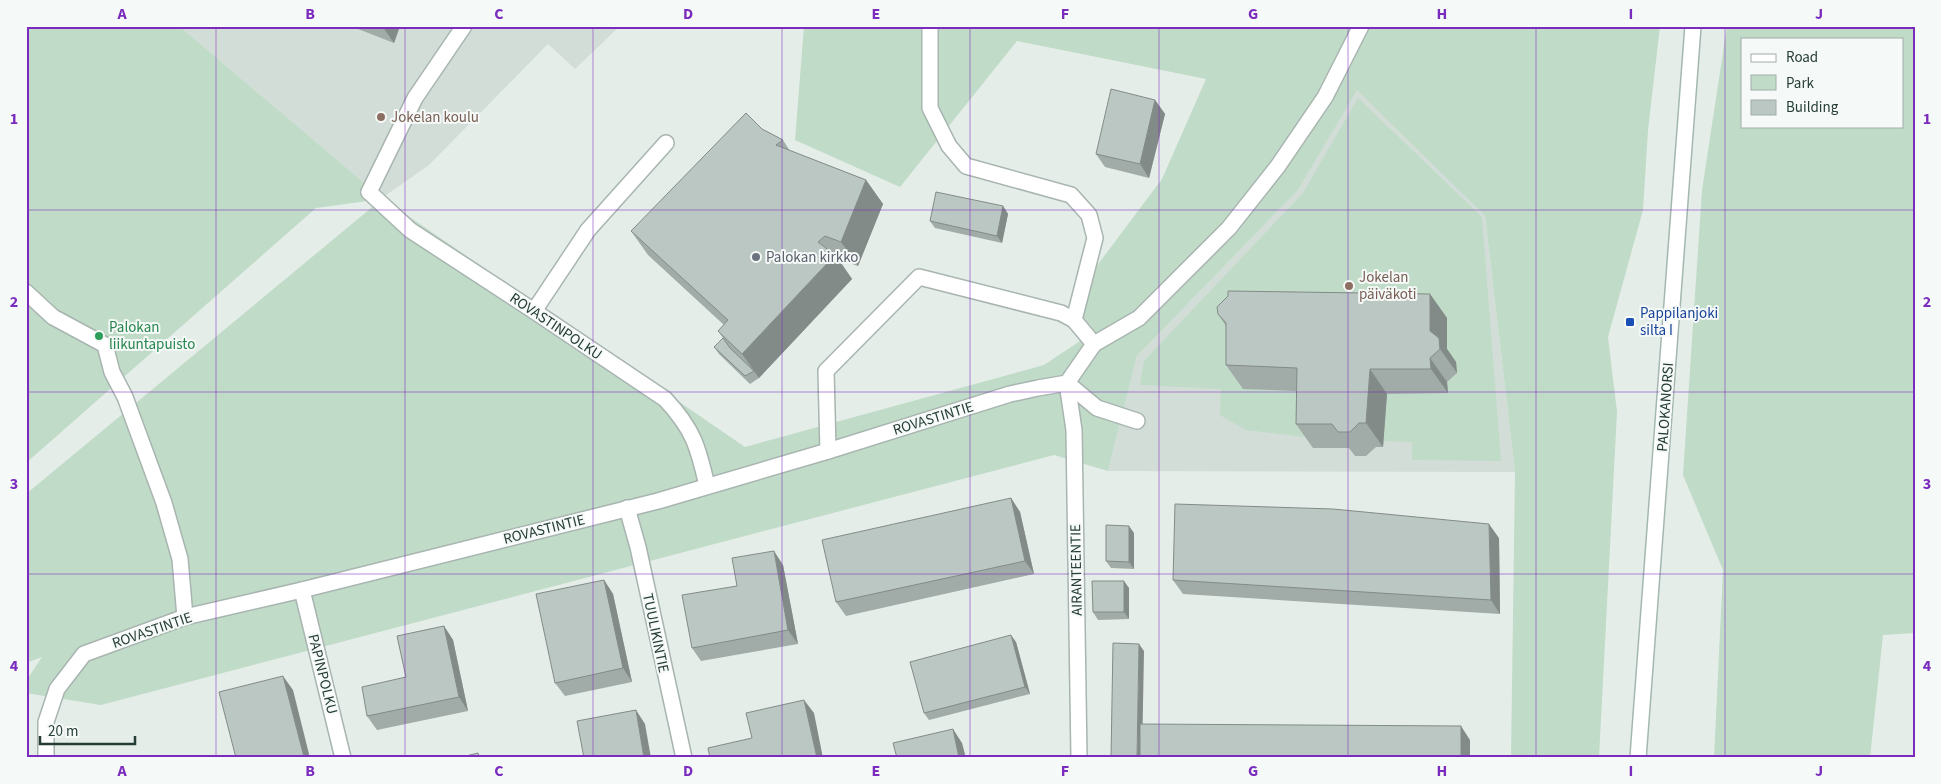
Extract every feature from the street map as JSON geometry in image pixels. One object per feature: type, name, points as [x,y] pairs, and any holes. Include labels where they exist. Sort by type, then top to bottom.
[{"type":"street","name":"ROVASTINPOLKU","points":[[464,26],[415,98],[369,192],[410,230],[665,399],[680,415],[691,432],[707,486]]},
{"type":"street","points":[[930,26],[930,108],[949,146],[966,166],[1071,195],[1088,215],[1095,238],[1074,320]]},
{"type":"street","points":[[1137,421],[1097,408],[1068,383],[1094,344],[1139,318],[1229,228],[1278,166],[1325,97],[1361,26]]},
{"type":"street","name":"PALOKANORSI","points":[[1638,758],[1693,26]]},
{"type":"street","points":[[534,311],[588,230],[666,143]]},
{"type":"street","points":[[828,451],[826,371],[919,277],[1061,313],[1074,320],[1094,344]]},
{"type":"street","points":[[26,292],[53,317],[105,346],[112,372],[126,398],[167,512],[180,559],[185,616]]},
{"type":"street","name":"ROVASTINTIE","points":[[46,758],[46,722],[57,689],[84,654],[185,616],[302,590],[627,508],[828,451],[1010,394],[1068,383]]},
{"type":"street","name":"AIRANTEENTIE","points":[[1068,383],[1074,430],[1079,758]]},
{"type":"street","name":"TUULIKINTIE","points":[[627,508],[638,547],[684,758]]},
{"type":"street","name":"PAPINPOLKU","points":[[302,590],[343,758]]},
{"type":"shaded area","name":"Jokelan koulu","points":[[179,26],[620,26],[575,69],[548,44],[429,165],[382,198]]},
{"type":"shaded area","name":"Jokelan päiväkoti","points":[[1357,89],[1485,216],[1515,472],[1108,471],[1137,356],[1298,190]]},
{"type":"green space","points":[[26,26],[179,26],[382,198],[745,447],[1044,365],[1095,331],[1083,317],[1093,271],[1162,179],[1206,79],[1017,41],[900,187],[795,140],[804,26],[1660,26],[1648,130],[1643,210],[1608,337],[1617,412],[1599,758],[1511,758],[1515,472],[1485,216],[1357,90],[1298,190],[1137,356],[1108,471],[1054,455],[101,705],[26,693],[26,681],[42,657],[26,663],[26,494],[382,199],[316,208],[26,463]]},
{"type":"green space","points":[[1727,26],[1915,26],[1915,633],[1883,635],[1870,758],[1714,758],[1723,570],[1683,475],[1702,190]]},
{"type":"green space","name":"Jokelan päiväkoti","points":[[1358,98],[1482,217],[1501,461],[1412,460],[1412,442],[1383,441],[1387,394],[1447,382],[1457,373],[1456,362],[1314,392],[1313,438],[1246,430],[1220,415],[1221,389],[1140,385],[1144,361],[1303,193]]},
{"type":"building","points":[[1111,89],[1155,100],[1140,164],[1096,154]]},
{"type":"building","name":"Palokan kirkko","points":[[746,113],[762,129],[783,140],[776,145],[866,180],[841,242],[825,236],[818,242],[835,255],[742,354],[718,331],[728,320],[631,231]]},
{"type":"building","points":[[936,192],[1003,206],[997,236],[930,221]]},
{"type":"building","points":[[1228,291],[1430,294],[1430,331],[1439,338],[1440,349],[1430,358],[1431,369],[1370,369],[1366,423],[1359,423],[1350,432],[1338,432],[1332,424],[1296,424],[1297,368],[1226,365],[1226,323],[1218,314],[1217,307],[1228,296]]},
{"type":"building","points":[[723,338],[730,348],[754,371],[745,376],[714,347]]},
{"type":"building","points":[[1011,498],[1025,561],[836,602],[822,540]]},
{"type":"building","points":[[1175,504],[1333,509],[1489,524],[1491,600],[1173,580]]},
{"type":"building","points":[[1106,525],[1129,526],[1129,562],[1106,561]]},
{"type":"building","points":[[774,551],[788,630],[692,648],[682,595],[737,586],[732,558]]},
{"type":"building","points":[[604,580],[623,668],[555,683],[536,594]]},
{"type":"building","points":[[1092,581],[1124,581],[1124,612],[1093,612]]},
{"type":"building","points":[[444,626],[459,697],[367,716],[362,687],[406,677],[397,636]]},
{"type":"building","points":[[1011,635],[1025,687],[924,713],[910,662]]},
{"type":"building","points":[[1113,643],[1139,644],[1137,758],[1111,758]]},
{"type":"building","points":[[283,676],[304,757],[236,758],[219,692]]},
{"type":"building","points":[[804,700],[817,758],[710,758],[708,748],[752,738],[746,713]]},
{"type":"building","points":[[636,710],[644,758],[584,758],[577,721]]},
{"type":"building","points":[[1140,724],[1461,726],[1461,758],[1140,758]]},
{"type":"building","points":[[953,729],[959,758],[897,758],[893,743]]},
{"type":"building","points":[[478,753],[480,758],[458,758]]},
{"type":"place","name":"Jokelan koulu","points":[[381,117]]},
{"type":"place","name":"Palokan kirkko","points":[[756,257]]},
{"type":"place","name":"Jokelan päiväkoti","points":[[1349,286]]},
{"type":"place","name":"Pappilanjoki silta I","points":[[1630,322]]},
{"type":"place","name":"Palokan liikuntapuisto","points":[[99,336]]}]
